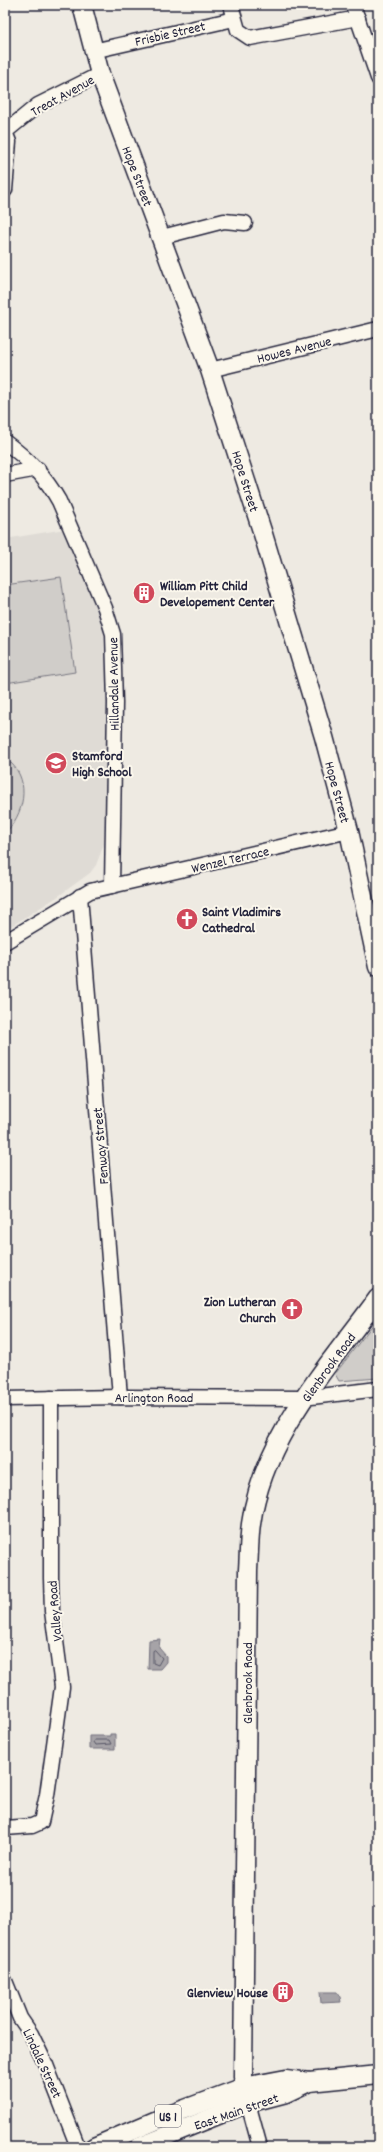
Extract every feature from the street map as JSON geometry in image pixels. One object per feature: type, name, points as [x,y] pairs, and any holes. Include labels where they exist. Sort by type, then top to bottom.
[{"type":"main road","name":"Hope Street","points":[[82,5],[100,74],[162,237],[210,370],[304,670],[348,831],[378,967]]},
{"type":"main road","name":"Glenbrook Road","points":[[246,2095],[248,1570],[251,1526],[259,1491],[270,1460],[303,1398],[378,1298]]},
{"type":"main road","name":"East Main Street","points":[[94,2147],[170,2115],[246,2095],[286,2093],[309,2082],[378,2075]]},
{"type":"main road","name":"East Main Street","points":[[139,2147],[246,2095]]},
{"type":"street","points":[[231,5],[234,19],[240,33],[253,38],[355,11],[378,78]]},
{"type":"street","name":"Frisbie Street","points":[[93,51],[234,19]]},
{"type":"street","name":"Treat Avenue","points":[[5,132],[38,106],[100,74]]},
{"type":"street","points":[[5,132],[9,142],[5,190]]},
{"type":"street","points":[[162,237],[224,221],[245,223]]},
{"type":"street","name":"Howes Avenue","points":[[210,370],[378,329]]},
{"type":"street","name":"Hillandale Avenue","points":[[5,442],[38,469],[48,480],[59,500],[105,608],[113,634],[115,703],[112,886]]},
{"type":"street","points":[[5,475],[38,469]]},
{"type":"street","name":"Wenzel Terrace","points":[[112,886],[348,831]]},
{"type":"street","points":[[5,942],[80,896],[112,886]]},
{"type":"street","name":"Fenway Street","points":[[80,896],[120,1397]]},
{"type":"street","name":"Arlington Road","points":[[5,1399],[120,1397],[303,1398],[378,1389]]},
{"type":"street","name":"Valley Road","points":[[5,1828],[32,1826],[41,1822],[47,1795],[62,1687],[52,1611],[49,1540],[51,1398]]},
{"type":"street","name":"Lindale Street","points":[[5,1981],[20,2018],[31,2034],[46,2065],[78,2147]]},
{"type":"street","points":[[246,2095],[260,2147]]},
{"type":"shaded area","name":"Stamford High School","points":[[65,529],[103,625],[107,694],[104,844],[96,865],[90,873],[57,897],[5,930],[5,539]]},
{"type":"shaded area","points":[[61,577],[75,672],[5,683],[5,585]]},
{"type":"shaded area","points":[[11,763],[21,779],[23,798],[17,817],[12,826],[5,833],[5,764]]},
{"type":"shaded area","points":[[378,1318],[378,1378],[339,1381],[335,1374]]},
{"type":"water","points":[[160,1639],[159,1648],[166,1656],[166,1662],[160,1669],[148,1669],[149,1640]]},
{"type":"water","points":[[110,1734],[115,1734],[115,1749],[89,1749],[89,1736],[110,1736]]},
{"type":"water","points":[[320,1992],[337,1992],[341,2002],[321,2003]]},
{"type":"place","name":"William Pitt Child Developement Center","points":[[144,593]]},
{"type":"place","name":"Stamford High School","points":[[56,763]]},
{"type":"place","name":"Saint Vladimirs Cathedral","points":[[187,919]]},
{"type":"place","name":"Zion Lutheran Church","points":[[292,1309]]},
{"type":"place","name":"Glenview House","points":[[283,1992]]}]
